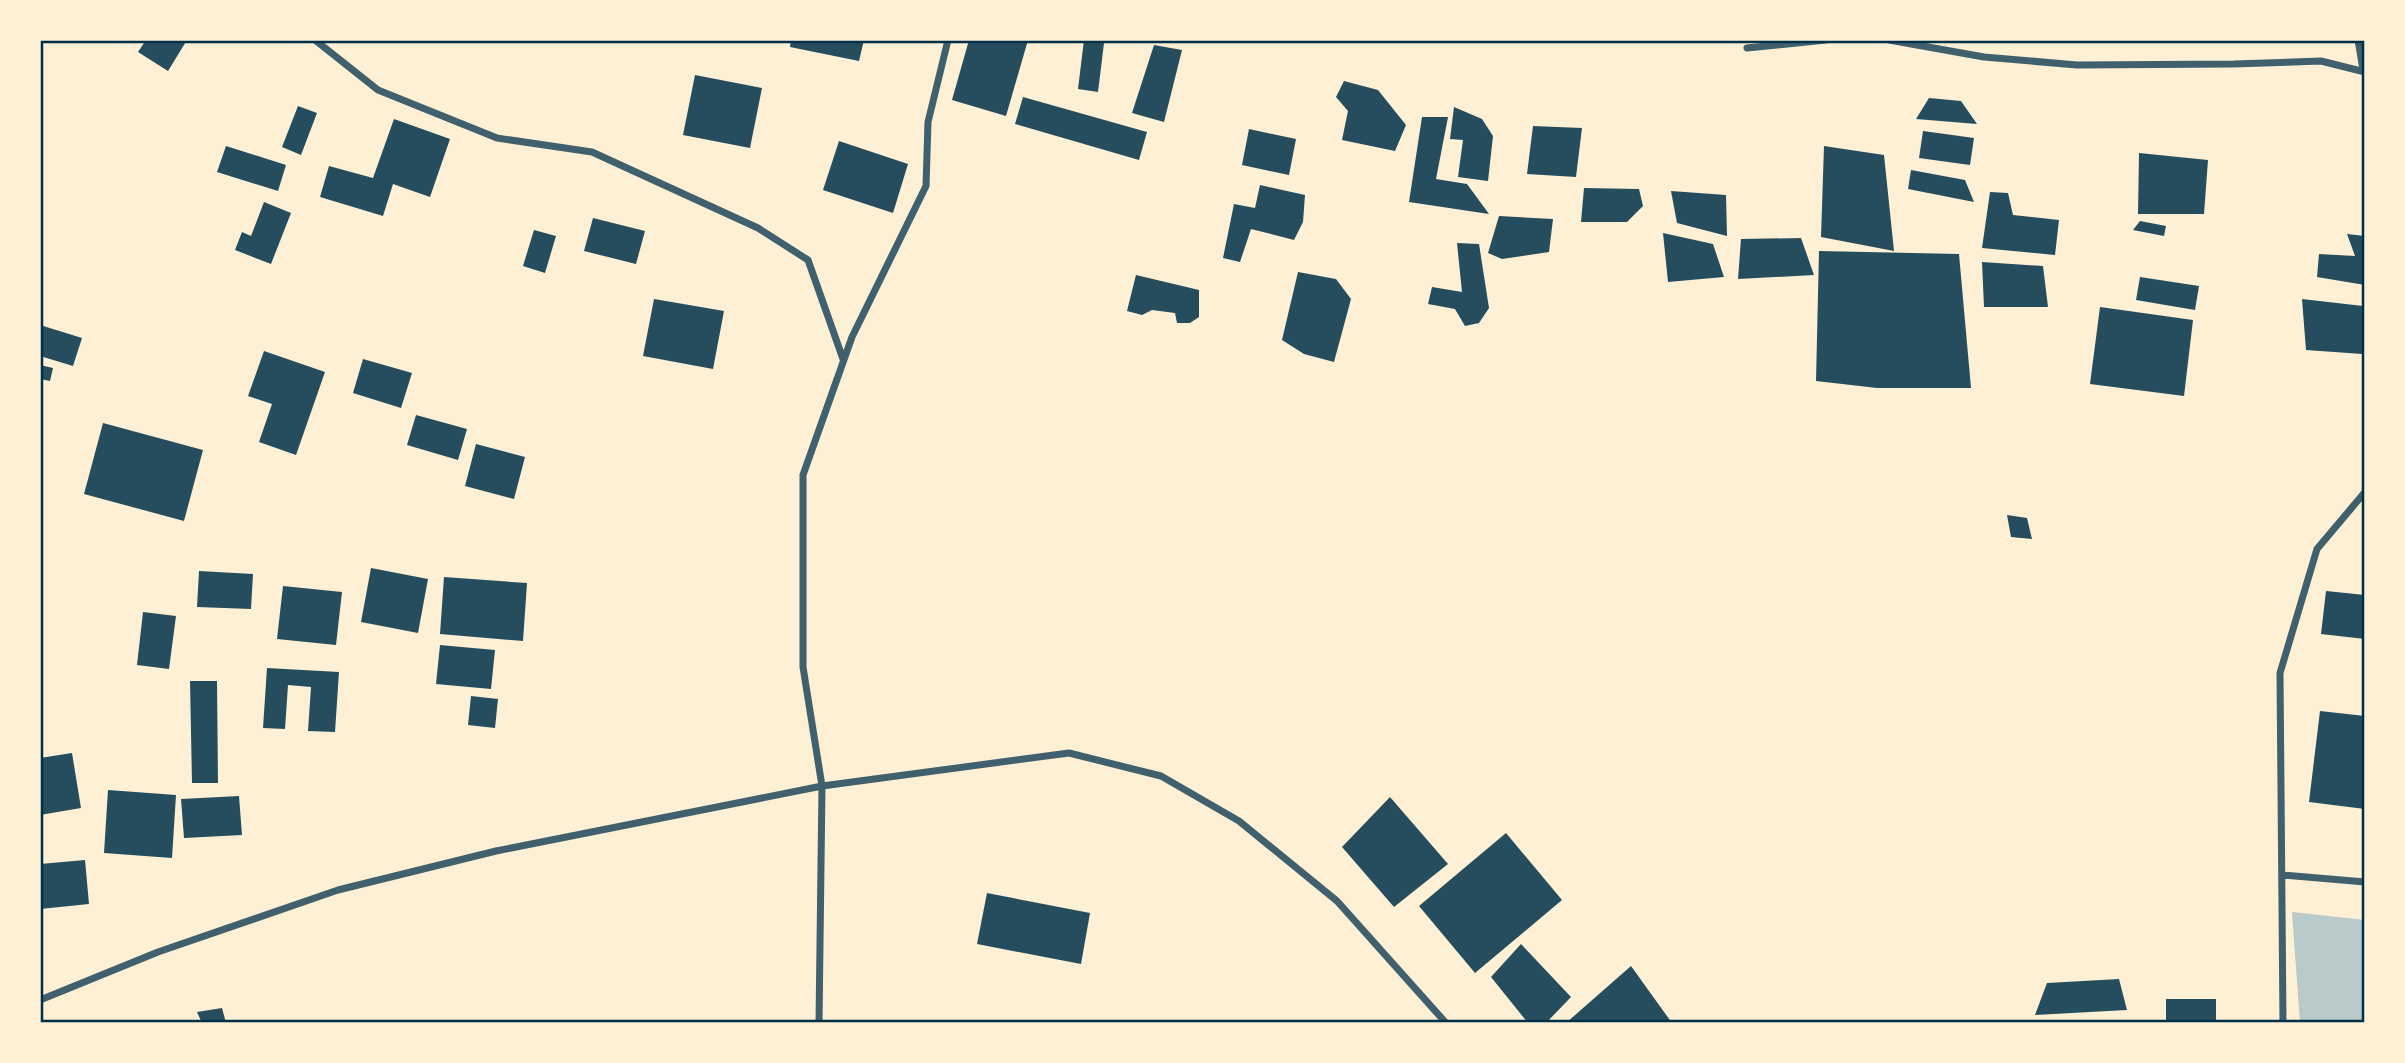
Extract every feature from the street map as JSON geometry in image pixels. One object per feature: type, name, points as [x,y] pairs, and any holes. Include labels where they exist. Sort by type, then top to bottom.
[{"type":"street","points":[[315,40],[378,90],[497,138],[592,152],[758,228],[808,260],[843,360]]},
{"type":"street","points":[[819,1023],[822,786],[803,667],[803,475],[843,360],[926,186],[928,122],[948,40]]},
{"type":"street","points":[[1747,48],[1826,40]]},
{"type":"street","points":[[1889,40],[1984,57],[2077,65],[2321,61],[2364,71],[2358,40]]},
{"type":"street","points":[[2283,1023],[2280,673],[2317,549],[2365,492]]},
{"type":"street","points":[[40,1000],[158,953],[338,890],[496,851],[822,786],[1069,753],[1161,776],[1239,821],[1337,901],[1446,1023]]},
{"type":"street","points":[[2282,875],[2365,882]]},
{"type":"shaded area","points":[[2292,912],[2365,920],[2365,1023],[2300,1023]]},
{"type":"building","points":[[146,40],[187,40],[168,71],[138,52]]},
{"type":"building","points":[[791,40],[864,40],[859,61],[790,47]]},
{"type":"building","points":[[969,40],[1028,40],[1006,116],[952,100]]},
{"type":"building","points":[[1084,40],[1104,43],[1098,92],[1078,89]]},
{"type":"building","points":[[1154,45],[1182,50],[1164,122],[1132,113]]},
{"type":"building","points":[[695,75],[762,88],[750,148],[683,135]]},
{"type":"building","points":[[1344,81],[1378,90],[1406,125],[1395,151],[1342,140],[1348,111],[1336,97]]},
{"type":"building","points":[[1023,97],[1147,132],[1139,160],[1015,124]]},
{"type":"building","points":[[1929,98],[1961,101],[1977,124],[1916,119]]},
{"type":"building","points":[[298,106],[317,113],[301,155],[282,147]]},
{"type":"building","points":[[1454,107],[1482,119],[1493,136],[1488,181],[1458,177],[1463,140],[1450,139]]},
{"type":"building","points":[[1422,117],[1448,117],[1436,179],[1467,184],[1489,214],[1409,202]]},
{"type":"building","points":[[394,119],[450,139],[430,197],[393,184],[383,216],[320,197],[329,166],[373,178]]},
{"type":"building","points":[[1533,126],[1582,128],[1576,177],[1527,174]]},
{"type":"building","points":[[1249,129],[1296,139],[1289,175],[1242,165]]},
{"type":"building","points":[[1923,131],[1974,138],[1970,165],[1919,158]]},
{"type":"building","points":[[839,141],[908,164],[893,213],[823,190]]},
{"type":"building","points":[[226,146],[286,165],[278,191],[217,172]]},
{"type":"building","points":[[1824,146],[1884,155],[1894,251],[1821,237]]},
{"type":"building","points":[[2139,153],[2208,160],[2204,214],[2138,214]]},
{"type":"building","points":[[1911,170],[1965,180],[1974,202],[1908,189]]},
{"type":"building","points":[[1260,185],[1305,195],[1303,222],[1294,240],[1251,229],[1240,262],[1223,258],[1234,204],[1255,208]]},
{"type":"building","points":[[1584,188],[1639,189],[1643,206],[1627,222],[1581,222]]},
{"type":"building","points":[[1671,191],[1726,195],[1727,236],[1677,223]]},
{"type":"building","points":[[1990,192],[2008,193],[2013,215],[2059,220],[2055,255],[1982,248]]},
{"type":"building","points":[[264,202],[291,213],[271,264],[235,250],[242,232],[251,236]]},
{"type":"building","points":[[1499,216],[1553,219],[1549,252],[1502,259],[1488,253]]},
{"type":"building","points":[[593,218],[645,231],[636,264],[584,251]]},
{"type":"building","points":[[2140,221],[2166,226],[2164,236],[2133,230]]},
{"type":"building","points":[[534,230],[556,236],[545,273],[523,266]]},
{"type":"building","points":[[1663,233],[1713,244],[1724,277],[1668,282]]},
{"type":"building","points":[[2347,234],[2365,236],[2365,285],[2317,277],[2319,254],[2355,256]]},
{"type":"building","points":[[1801,238],[1814,275],[1738,279],[1741,239]]},
{"type":"building","points":[[1457,243],[1479,244],[1489,308],[1479,323],[1465,326],[1455,309],[1428,304],[1432,287],[1462,292]]},
{"type":"building","points":[[1819,251],[1959,254],[1971,388],[1877,388],[1816,381]]},
{"type":"building","points":[[1982,262],[2043,266],[2048,307],[1984,307]]},
{"type":"building","points":[[1298,272],[1336,279],[1351,299],[1334,362],[1304,354],[1282,340]]},
{"type":"building","points":[[1136,275],[1199,290],[1199,317],[1190,323],[1177,323],[1175,313],[1152,310],[1142,315],[1127,311]]},
{"type":"building","points":[[2140,277],[2199,286],[2195,310],[2136,300]]},
{"type":"building","points":[[654,299],[724,311],[713,369],[643,356]]},
{"type":"building","points":[[2302,299],[2363,306],[2362,354],[2306,350]]},
{"type":"building","points":[[2100,307],[2193,320],[2184,396],[2090,384]]},
{"type":"building","points":[[40,325],[82,338],[73,366],[40,356]]},
{"type":"building","points":[[264,351],[325,372],[296,455],[259,442],[272,404],[248,396]]},
{"type":"building","points":[[363,359],[412,373],[401,408],[353,393]]},
{"type":"building","points":[[40,365],[53,368],[50,381],[40,379]]},
{"type":"building","points":[[416,415],[467,429],[458,460],[407,445]]},
{"type":"building","points":[[103,423],[203,450],[184,521],[84,494]]},
{"type":"building","points":[[476,444],[525,457],[514,499],[465,486]]},
{"type":"building","points":[[2007,515],[2027,518],[2032,539],[2011,537]]},
{"type":"building","points":[[371,568],[428,579],[418,633],[361,622]]},
{"type":"building","points":[[199,571],[253,574],[251,609],[197,607]]},
{"type":"building","points":[[444,577],[527,583],[523,641],[440,634]]},
{"type":"building","points":[[283,586],[342,592],[336,645],[277,639]]},
{"type":"building","points":[[2326,591],[2365,595],[2365,639],[2321,634]]},
{"type":"building","points":[[143,612],[176,616],[169,669],[137,665]]},
{"type":"building","points":[[440,645],[495,650],[491,689],[436,684]]},
{"type":"building","points":[[267,668],[339,672],[335,732],[308,731],[311,687],[288,685],[285,729],[263,728]]},
{"type":"building","points":[[190,681],[217,681],[218,783],[192,783]]},
{"type":"building","points":[[471,696],[498,699],[495,728],[468,725]]},
{"type":"building","points":[[2320,711],[2365,716],[2365,809],[2309,802]]},
{"type":"building","points":[[72,753],[81,808],[40,815],[40,758]]},
{"type":"building","points":[[108,790],[176,795],[172,858],[104,853]]},
{"type":"building","points":[[239,796],[242,835],[184,838],[181,799]]},
{"type":"building","points":[[1390,797],[1448,864],[1394,907],[1342,847]]},
{"type":"building","points":[[1506,833],[1562,900],[1475,973],[1419,906]]},
{"type":"building","points":[[85,860],[89,904],[40,909],[40,864]]},
{"type":"building","points":[[987,893],[1090,913],[1081,964],[977,944]]},
{"type":"building","points":[[1521,944],[1571,997],[1546,1023],[1528,1023],[1491,977]]},
{"type":"building","points":[[1631,966],[1672,1023],[1566,1023]]},
{"type":"building","points":[[2119,979],[2127,1010],[2035,1015],[2047,983]]},
{"type":"building","points":[[2166,999],[2216,999],[2216,1023],[2166,1023]]},
{"type":"building","points":[[222,1008],[226,1023],[202,1023],[197,1012]]}]
